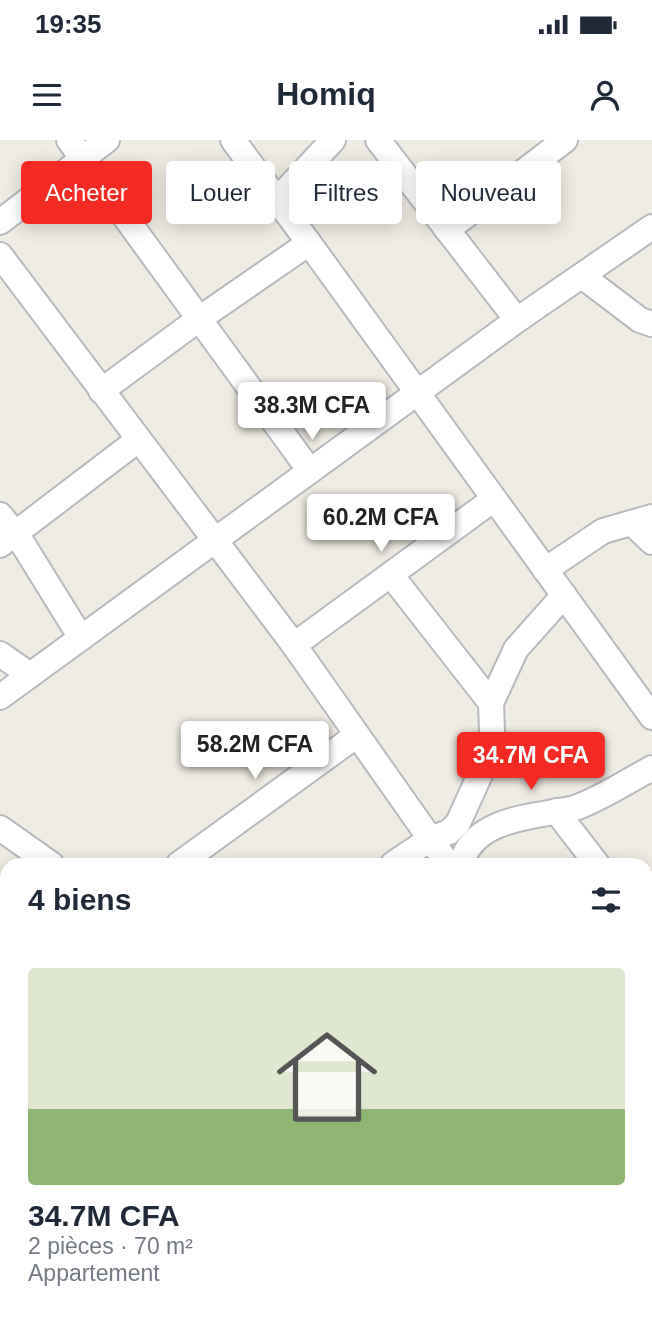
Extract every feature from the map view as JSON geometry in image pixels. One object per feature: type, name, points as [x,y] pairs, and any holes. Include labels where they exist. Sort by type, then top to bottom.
[{"type":"street","points":[[0,222],[76,149],[107,140]]},
{"type":"street","points":[[233,140],[652,717]]},
{"type":"street","points":[[277,200],[333,140]]},
{"type":"street","points":[[378,140],[517,320]]},
{"type":"street","points":[[447,230],[565,140]]},
{"type":"street","points":[[76,149],[310,471]]},
{"type":"street","points":[[0,697],[517,320],[652,228]]},
{"type":"street","points":[[102,391],[199,319],[309,243]]},
{"type":"street","points":[[0,255],[294,645],[444,858]]},
{"type":"street","points":[[582,276],[640,320],[652,324]]},
{"type":"street","points":[[81,638],[5,531],[138,440]]},
{"type":"street","points":[[294,645],[494,499]]},
{"type":"street","points":[[545,569],[603,531],[642,520],[652,542]]},
{"type":"street","points":[[391,575],[491,703]]},
{"type":"street","points":[[463,844],[492,732],[491,703],[516,649],[564,595]]},
{"type":"street","points":[[0,654],[30,675]]},
{"type":"street","points":[[187,858],[357,735]]},
{"type":"street","points":[[463,844],[489,829],[517,819],[578,807],[652,768]]},
{"type":"street","points":[[556,811],[592,858]]},
{"type":"street","points":[[0,828],[42,858]]},
{"type":"street","points":[[403,858],[430,839],[449,832],[463,844]]}]
